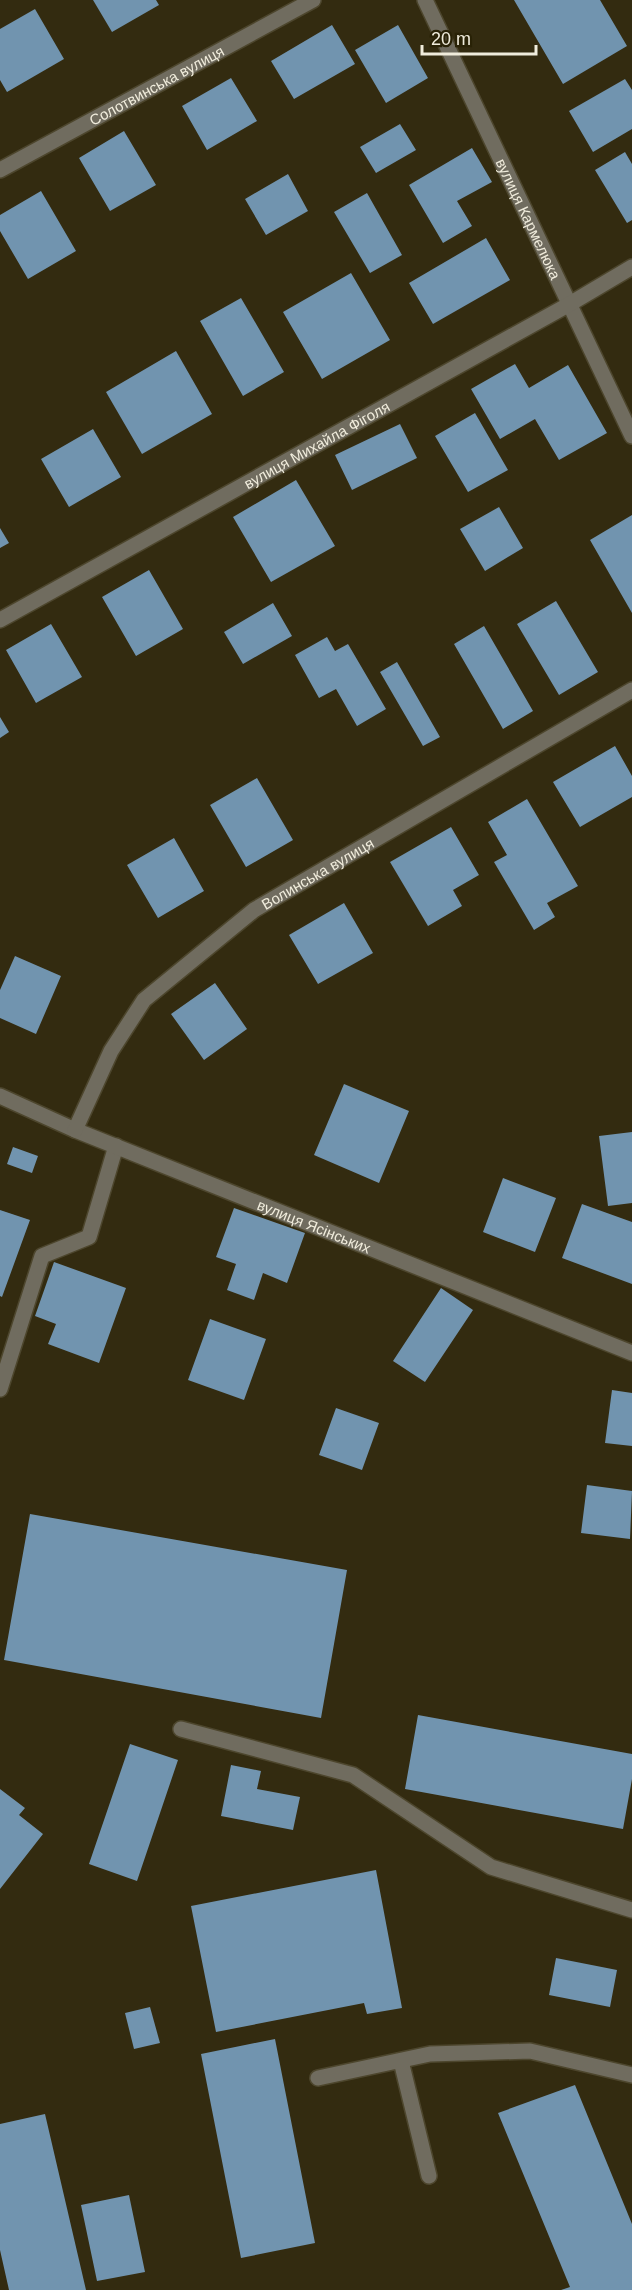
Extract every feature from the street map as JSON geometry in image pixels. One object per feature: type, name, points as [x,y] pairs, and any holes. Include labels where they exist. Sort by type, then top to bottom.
[{"type":"street","name":"Солотвинська вулиця","points":[[0,170],[313,0]]},
{"type":"street","name":"вулиця Кармелюка","points":[[425,0],[632,436]]},
{"type":"street","name":"вулиця Михайла Фіголя","points":[[0,620],[568,305],[632,267]]},
{"type":"street","name":"Волинська вулиця","points":[[75,1130],[111,1052],[144,1000],[254,910],[632,690]]},
{"type":"street","name":"вулиця Ясінських","points":[[0,1096],[75,1130],[632,1353]]},
{"type":"street","points":[[0,1389],[42,1256],[89,1237],[116,1146]]},
{"type":"street","points":[[181,1729],[353,1775],[491,1867],[632,1910]]},
{"type":"street","points":[[318,2078],[430,2055],[530,2051],[632,2075]]},
{"type":"street","points":[[400,2061],[429,2176]]},
{"type":"building","points":[[93,0],[156,0],[159,5],[112,32]]},
{"type":"building","points":[[514,0],[600,0],[627,46],[563,84]]},
{"type":"building","points":[[35,9],[64,59],[7,92],[0,80],[0,29]]},
{"type":"building","points":[[332,25],[355,64],[294,99],[271,61]]},
{"type":"building","points":[[398,25],[428,78],[386,103],[355,50]]},
{"type":"building","points":[[231,78],[257,121],[207,150],[182,106]]},
{"type":"building","points":[[625,79],[632,90],[632,129],[593,152],[569,111]]},
{"type":"building","points":[[400,124],[416,150],[376,173],[360,147]]},
{"type":"building","points":[[124,131],[156,185],[110,211],[79,158]]},
{"type":"building","points":[[472,148],[492,182],[457,201],[472,226],[443,243],[409,185]]},
{"type":"building","points":[[625,152],[632,164],[632,220],[627,223],[595,170]]},
{"type":"building","points":[[288,174],[308,211],[266,235],[245,199]]},
{"type":"building","points":[[41,191],[76,251],[28,279],[0,231],[0,215]]},
{"type":"building","points":[[367,193],[402,255],[370,273],[334,212]]},
{"type":"building","points":[[486,238],[510,280],[433,324],[409,283]]},
{"type":"building","points":[[351,273],[390,340],[322,379],[283,312]]},
{"type":"building","points":[[241,298],[284,372],[243,396],[200,321]]},
{"type":"building","points":[[176,351],[212,414],[142,454],[106,392]]},
{"type":"building","points":[[515,364],[529,388],[568,365],[607,433],[559,460],[535,419],[500,439],[471,389]]},
{"type":"building","points":[[475,413],[508,470],[468,492],[435,436]]},
{"type":"building","points":[[400,424],[417,458],[352,490],[335,455]]},
{"type":"building","points":[[93,429],[121,477],[69,507],[41,459]]},
{"type":"building","points":[[296,480],[335,546],[271,582],[233,517]]},
{"type":"building","points":[[499,507],[523,548],[485,571],[460,529]]},
{"type":"building","points":[[632,515],[632,613],[590,540]]},
{"type":"building","points":[[0,528],[9,543],[0,548]]},
{"type":"building","points":[[149,570],[183,629],[136,656],[102,597]]},
{"type":"building","points":[[556,601],[598,672],[559,695],[517,624]]},
{"type":"building","points":[[273,603],[292,636],[243,664],[224,632]]},
{"type":"building","points":[[51,624],[82,677],[36,703],[6,650]]},
{"type":"building","points":[[484,626],[533,711],[503,729],[454,644]]},
{"type":"building","points":[[327,637],[335,651],[348,644],[386,709],[357,726],[336,689],[319,698],[295,655]]},
{"type":"building","points":[[397,662],[440,737],[423,746],[380,672]]},
{"type":"building","points":[[0,717],[9,732],[0,738]]},
{"type":"building","points":[[615,746],[632,776],[632,797],[580,827],[553,782]]},
{"type":"building","points":[[257,778],[293,840],[246,867],[210,805]]},
{"type":"building","points":[[527,799],[578,886],[547,903],[555,917],[534,930],[494,862],[507,855],[488,822]]},
{"type":"building","points":[[451,827],[479,875],[453,890],[462,906],[428,926],[390,862]]},
{"type":"building","points":[[174,838],[204,891],[158,918],[127,865]]},
{"type":"building","points":[[344,903],[373,953],[318,984],[289,935]]},
{"type":"building","points":[[15,956],[61,976],[36,1034],[0,1018],[0,990]]},
{"type":"building","points":[[215,983],[247,1029],[204,1060],[171,1014]]},
{"type":"building","points":[[344,1084],[409,1111],[379,1183],[314,1155]]},
{"type":"building","points":[[632,1132],[632,1203],[608,1206],[599,1136]]},
{"type":"building","points":[[13,1147],[38,1156],[32,1173],[7,1164]]},
{"type":"building","points":[[503,1178],[556,1198],[535,1252],[483,1232]]},
{"type":"building","points":[[582,1204],[632,1222],[632,1284],[562,1258]]},
{"type":"building","points":[[234,1208],[305,1233],[287,1283],[263,1273],[254,1300],[227,1290],[236,1264],[216,1257]]},
{"type":"building","points":[[0,1210],[30,1220],[2,1297],[0,1296]]},
{"type":"building","points":[[54,1262],[126,1288],[99,1363],[48,1344],[56,1324],[35,1316]]},
{"type":"building","points":[[441,1288],[473,1310],[425,1382],[393,1361]]},
{"type":"building","points":[[210,1319],[266,1339],[244,1400],[188,1380]]},
{"type":"building","points":[[612,1390],[632,1393],[632,1446],[605,1443]]},
{"type":"building","points":[[336,1408],[379,1423],[362,1470],[319,1455]]},
{"type":"building","points":[[587,1485],[632,1491],[630,1539],[581,1533]]},
{"type":"building","points":[[30,1514],[347,1570],[321,1718],[4,1660]]},
{"type":"building","points":[[418,1715],[632,1754],[632,1779],[623,1829],[405,1789]]},
{"type":"building","points":[[130,1744],[178,1760],[137,1881],[89,1864]]},
{"type":"building","points":[[231,1765],[261,1771],[257,1789],[300,1797],[293,1830],[221,1816]]},
{"type":"building","points":[[0,1789],[25,1808],[19,1815],[43,1834],[0,1889]]},
{"type":"building","points":[[376,1870],[402,2008],[367,2014],[364,2003],[216,2032],[191,1906]]},
{"type":"building","points":[[556,1958],[617,1970],[610,2007],[549,1995]]},
{"type":"building","points":[[150,2007],[160,2043],[134,2049],[125,2013]]},
{"type":"building","points":[[275,2039],[315,2243],[241,2258],[201,2054]]},
{"type":"building","points":[[575,2085],[632,2224],[632,2290],[561,2290],[570,2287],[498,2113]]},
{"type":"building","points":[[45,2114],[86,2290],[9,2290],[0,2250],[0,2124]]},
{"type":"building","points":[[129,2195],[145,2272],[97,2281],[81,2205]]}]
